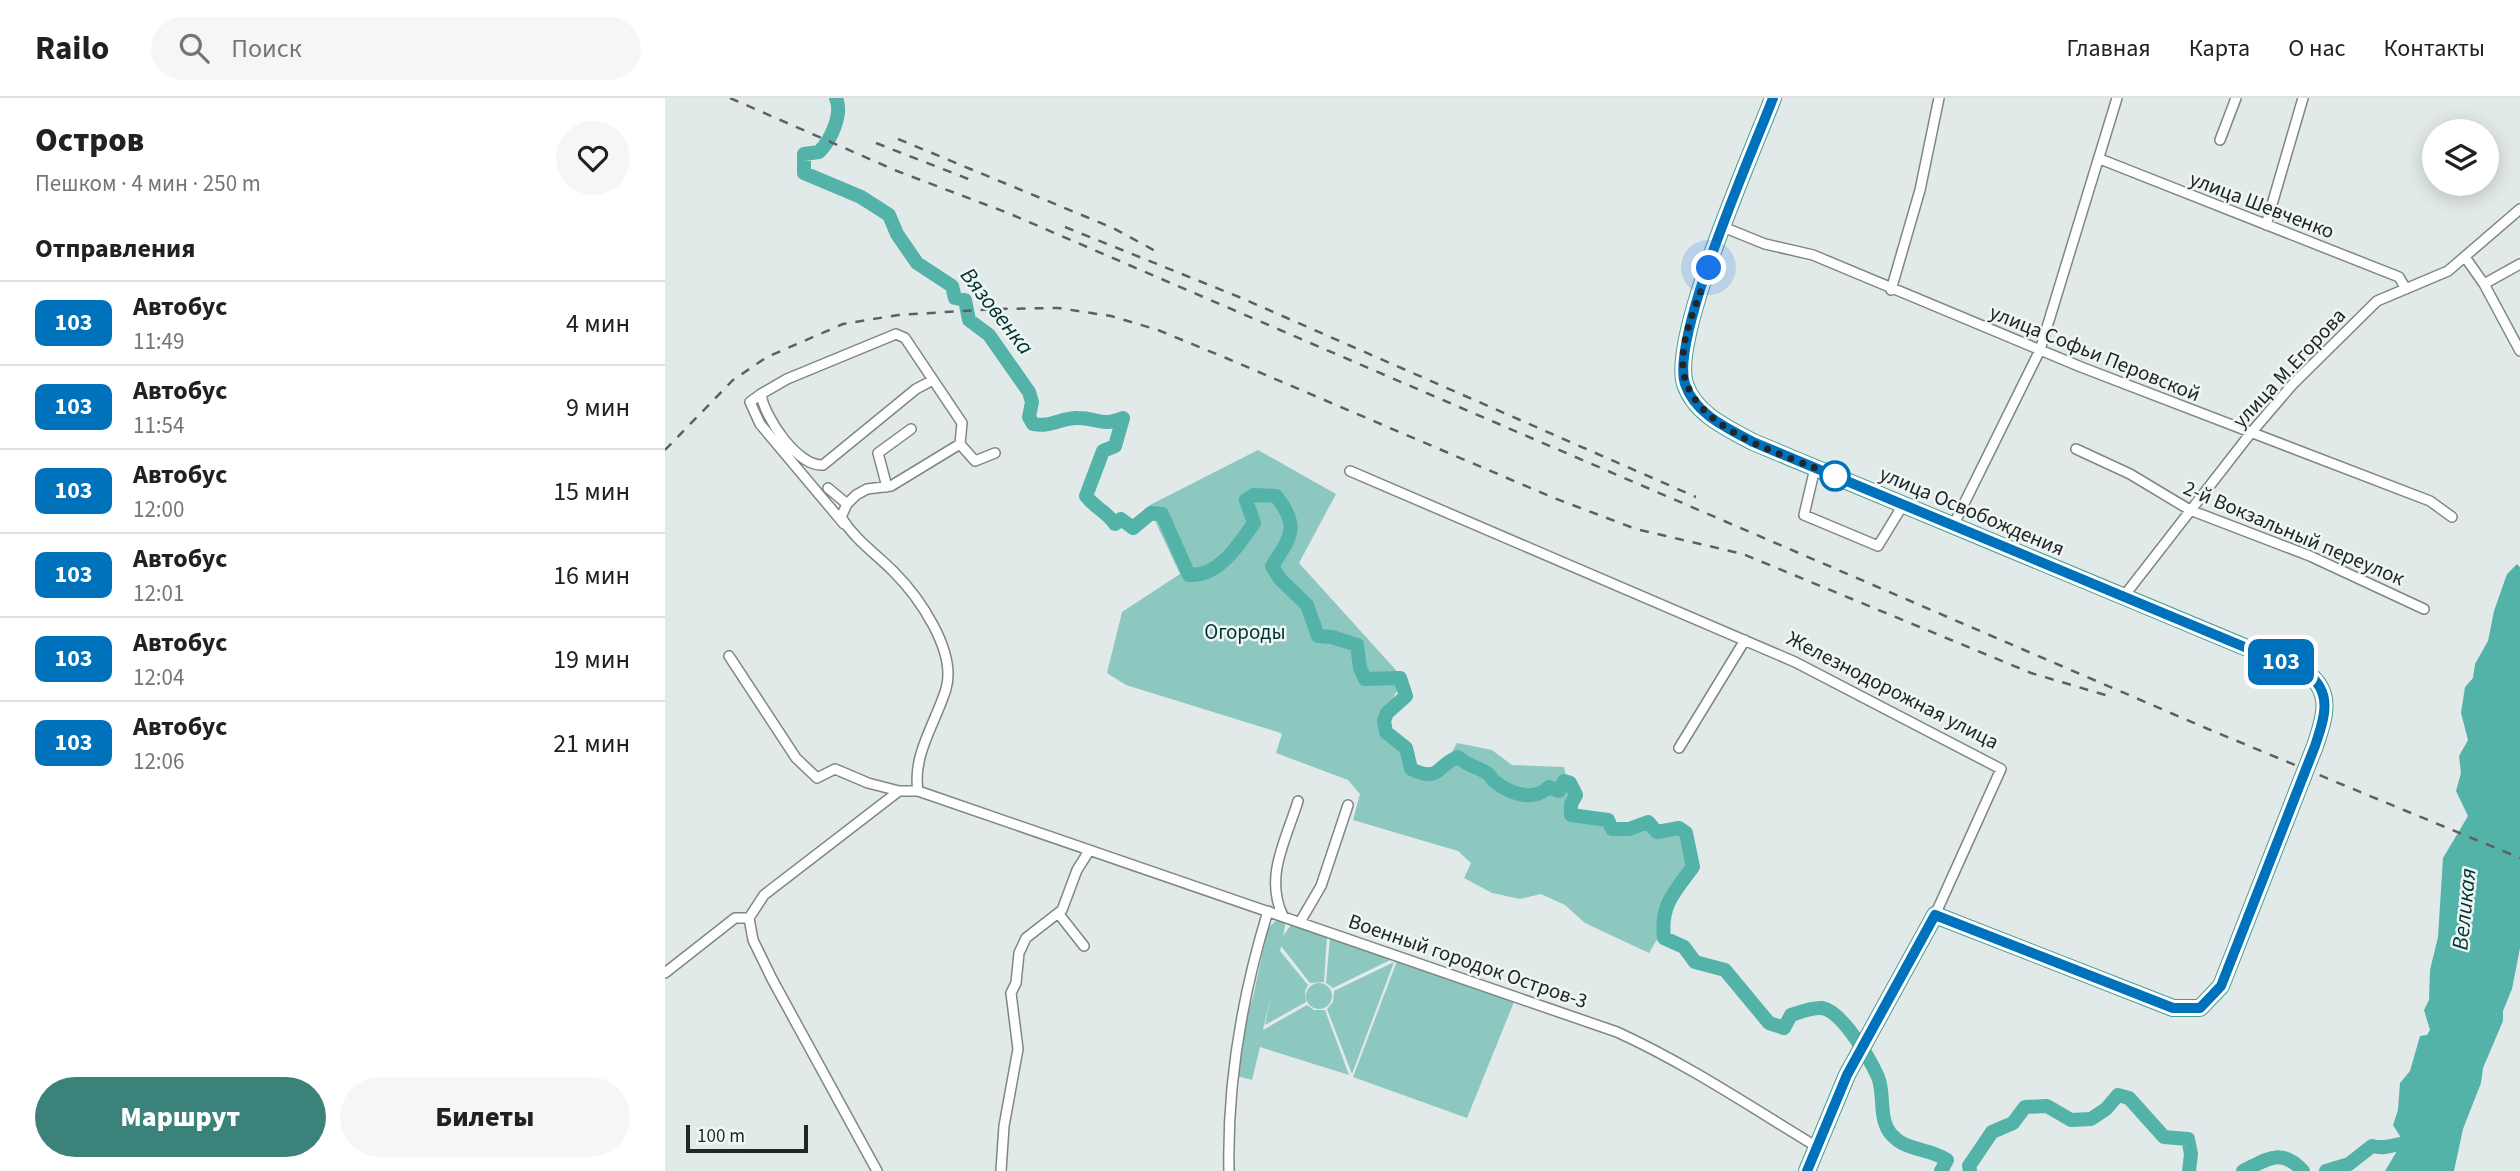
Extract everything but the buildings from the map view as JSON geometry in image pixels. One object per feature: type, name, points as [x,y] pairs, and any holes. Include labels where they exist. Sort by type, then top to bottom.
[{"type":"main road","name":"улица Освобождения","points":[[1773,98],[1723,227],[1685,343],[1682,365],[1685,383],[1700,408],[1714,421],[1753,442],[2123,596],[2316,680],[2326,702],[2325,717],[2315,746],[2221,986],[2200,1008],[2173,1008],[1935,915]]},
{"type":"main road","points":[[1807,1171],[1847,1075],[1935,915]]},
{"type":"street","points":[[1891,290],[1920,190],[1939,98]]},
{"type":"street","points":[[1953,526],[2040,350],[2117,98]]},
{"type":"street","points":[[2220,140],[2236,98]]},
{"type":"street","points":[[2266,225],[2303,98]]},
{"type":"street","name":"улица Шевченко","points":[[2099,159],[2399,277],[2406,289]]},
{"type":"street","name":"улица М.Егорова","points":[[2123,596],[2250,434],[2292,385],[2377,301],[2448,271],[2520,209]]},
{"type":"street","name":"улица Софьи Перовской","points":[[1723,227],[1765,244],[1813,255],[1891,290],[2250,434],[2430,501],[2452,517]]},
{"type":"street","points":[[2465,257],[2484,284],[2520,351]]},
{"type":"street","points":[[2484,284],[2520,264]]},
{"type":"street","points":[[918,791],[916,780],[922,751],[949,679],[946,649],[912,591],[803,480],[751,410],[750,402],[787,379],[896,334],[905,338],[962,423],[960,444],[975,461],[995,453]]},
{"type":"street","points":[[803,480],[916,388],[933,380]]},
{"type":"street","points":[[761,394],[763,407],[803,461],[814,466],[823,465]]},
{"type":"street","points":[[887,487],[878,453],[911,429]]},
{"type":"street","points":[[848,527],[841,517],[847,504],[867,489],[887,487],[960,444]]},
{"type":"street","name":"2-й Вокзальный переулок","points":[[2076,449],[2130,474],[2190,510],[2310,556],[2424,609]]},
{"type":"street","points":[[1815,468],[1804,515],[1878,546],[1903,505]]},
{"type":"street","name":"Железнодорожная улица","points":[[1350,471],[1795,662],[2001,769],[1935,915]]},
{"type":"street","points":[[828,488],[847,504]]},
{"type":"street","points":[[1679,748],[1745,640]]},
{"type":"street","name":"Военный городок Остров-3","points":[[729,656],[796,758],[817,778],[835,769],[868,783],[899,791],[918,791],[1617,1031],[1661,1053],[1817,1147]]},
{"type":"street","points":[[877,1171],[772,979],[753,940],[749,918],[764,895],[899,791]]},
{"type":"street","points":[[1283,916],[1277,903],[1275,870],[1298,801]]},
{"type":"street","points":[[1300,922],[1321,886],[1348,805]]},
{"type":"street","points":[[1001,1171],[1004,1126],[1018,1049],[1011,993],[1016,983],[1019,954],[1025,937],[1058,913],[1089,851]]},
{"type":"street","points":[[1229,1171],[1228,1123],[1232,1069],[1268,911]]},
{"type":"street","points":[[1058,913],[1084,946]]},
{"type":"street","points":[[665,974],[735,918],[749,918]]},
{"type":"green space","name":"Огороды","points":[[1258,450],[1336,494],[1299,563],[1404,679],[1381,719],[1383,733],[1401,750],[1410,775],[1428,780],[1438,777],[1457,743],[1492,750],[1512,765],[1564,767],[1569,790],[1568,820],[1603,826],[1612,835],[1647,827],[1654,835],[1679,833],[1684,836],[1689,860],[1687,870],[1662,908],[1659,936],[1649,953],[1585,923],[1565,905],[1541,894],[1520,899],[1492,893],[1464,878],[1471,863],[1458,851],[1353,820],[1360,794],[1348,780],[1276,753],[1282,734],[1126,685],[1107,673],[1122,612],[1180,574],[1148,506]]},
{"type":"green space","points":[[1277,920],[1286,921],[1283,936],[1291,925],[1327,936],[1324,982],[1310,983],[1281,946],[1280,951],[1308,985],[1305,991],[1306,1002],[1265,1025],[1271,994],[1263,1030],[1307,1005],[1314,1010],[1325,1010],[1349,1075],[1260,1047],[1252,1080],[1237,1076],[1238,1042],[1253,997],[1268,928]]},
{"type":"green space","points":[[1330,937],[1392,959],[1333,988],[1326,983]]},
{"type":"green space","points":[[1397,961],[1514,1002],[1467,1118],[1353,1077]]},
{"type":"green space","points":[[1394,962],[1352,1074],[1327,1009],[1333,1002],[1334,991]]},
{"type":"green space","points":[[1319,983],[1328,987],[1332,996],[1328,1005],[1319,1009],[1310,1005],[1306,996],[1310,987]]},
{"type":"water","name":"Великая","points":[[2517,564],[2520,567],[2520,948],[2512,989],[2463,1129],[2454,1171],[2385,1171],[2403,1141],[2393,1125],[2398,1110],[2400,1083],[2410,1071],[2420,1036],[2427,1035],[2430,1030],[2424,1010],[2429,1000],[2430,970],[2438,937],[2443,858],[2468,816],[2456,791],[2461,773],[2459,756],[2468,740],[2461,713],[2465,687],[2473,678],[2475,664],[2488,641],[2494,611],[2507,574]]},
{"type":"waterway","name":"Вязовенка","points":[[836,98],[837,119],[831,134],[819,152],[804,154],[804,173],[861,197],[889,215],[897,234],[917,263],[952,286],[955,298],[965,300],[969,320],[989,335],[1029,392],[1032,402],[1029,417],[1033,424],[1045,425],[1072,418],[1104,422],[1123,418],[1115,446],[1103,451],[1086,496],[1090,500],[1115,524],[1121,519],[1133,528],[1151,513],[1162,514],[1189,575],[1210,571],[1227,558],[1242,540],[1254,523],[1246,500],[1254,495],[1276,496],[1288,516],[1290,532],[1284,548],[1272,566],[1280,579],[1307,605],[1318,636],[1332,637],[1357,645],[1360,668],[1365,679],[1400,678],[1406,696],[1387,713],[1384,721],[1386,732],[1406,748],[1411,769],[1421,773],[1433,773],[1458,757],[1490,775],[1507,790],[1529,795],[1543,792],[1549,787],[1559,791],[1564,781],[1570,783],[1576,795],[1571,804],[1571,815],[1608,820],[1612,829],[1629,829],[1648,822],[1657,832],[1679,828],[1686,833],[1693,867],[1674,892],[1666,908],[1664,938],[1684,947],[1695,962],[1725,970],[1769,1023],[1784,1028],[1791,1015],[1818,1008],[1830,1011],[1846,1026],[1878,1077],[1884,1121],[1891,1134],[1903,1144],[1947,1160],[1941,1171]]},
{"type":"waterway","name":"Вязовенка","points":[[1970,1171],[1969,1166],[1992,1132],[2013,1123],[2025,1107],[2047,1106],[2071,1120],[2091,1119],[2106,1109],[2118,1095],[2129,1098],[2164,1137],[2188,1139],[2191,1154],[2189,1171]]},
{"type":"waterway","name":"Вязовенка","points":[[2326,1171],[2349,1164],[2372,1146],[2419,1146]]},
{"type":"waterway","name":"Вязовенка","points":[[2243,1171],[2274,1157],[2288,1159],[2303,1171]]},
{"type":"railway","points":[[730,98],[897,171],[1008,213],[2208,729],[2520,858]]},
{"type":"railway","points":[[898,139],[1113,228],[1161,254]]},
{"type":"railway","points":[[876,143],[976,182]]},
{"type":"railway","points":[[1065,227],[1239,297],[1696,497]]},
{"type":"railway","points":[[665,450],[733,380],[767,357],[843,324],[898,315],[995,309],[1058,308],[1111,316],[1158,330],[1554,498],[1636,529],[1743,554],[2031,673],[2112,697]]},
{"type":"bus line","name":"103","points":[[1773,98],[1728,209],[1687,334],[1682,365],[1685,383],[1700,408],[1714,421],[1753,442],[2307,673],[2322,689],[2326,702],[2325,717],[2315,746],[2221,986],[2200,1008],[2173,1008],[1935,915],[1899,985],[1847,1075],[1807,1171]]},
{"type":"route","points":[[1709,268],[1683,352],[1682,365],[1689,393],[1714,421],[1753,442],[1835,476]]}]
